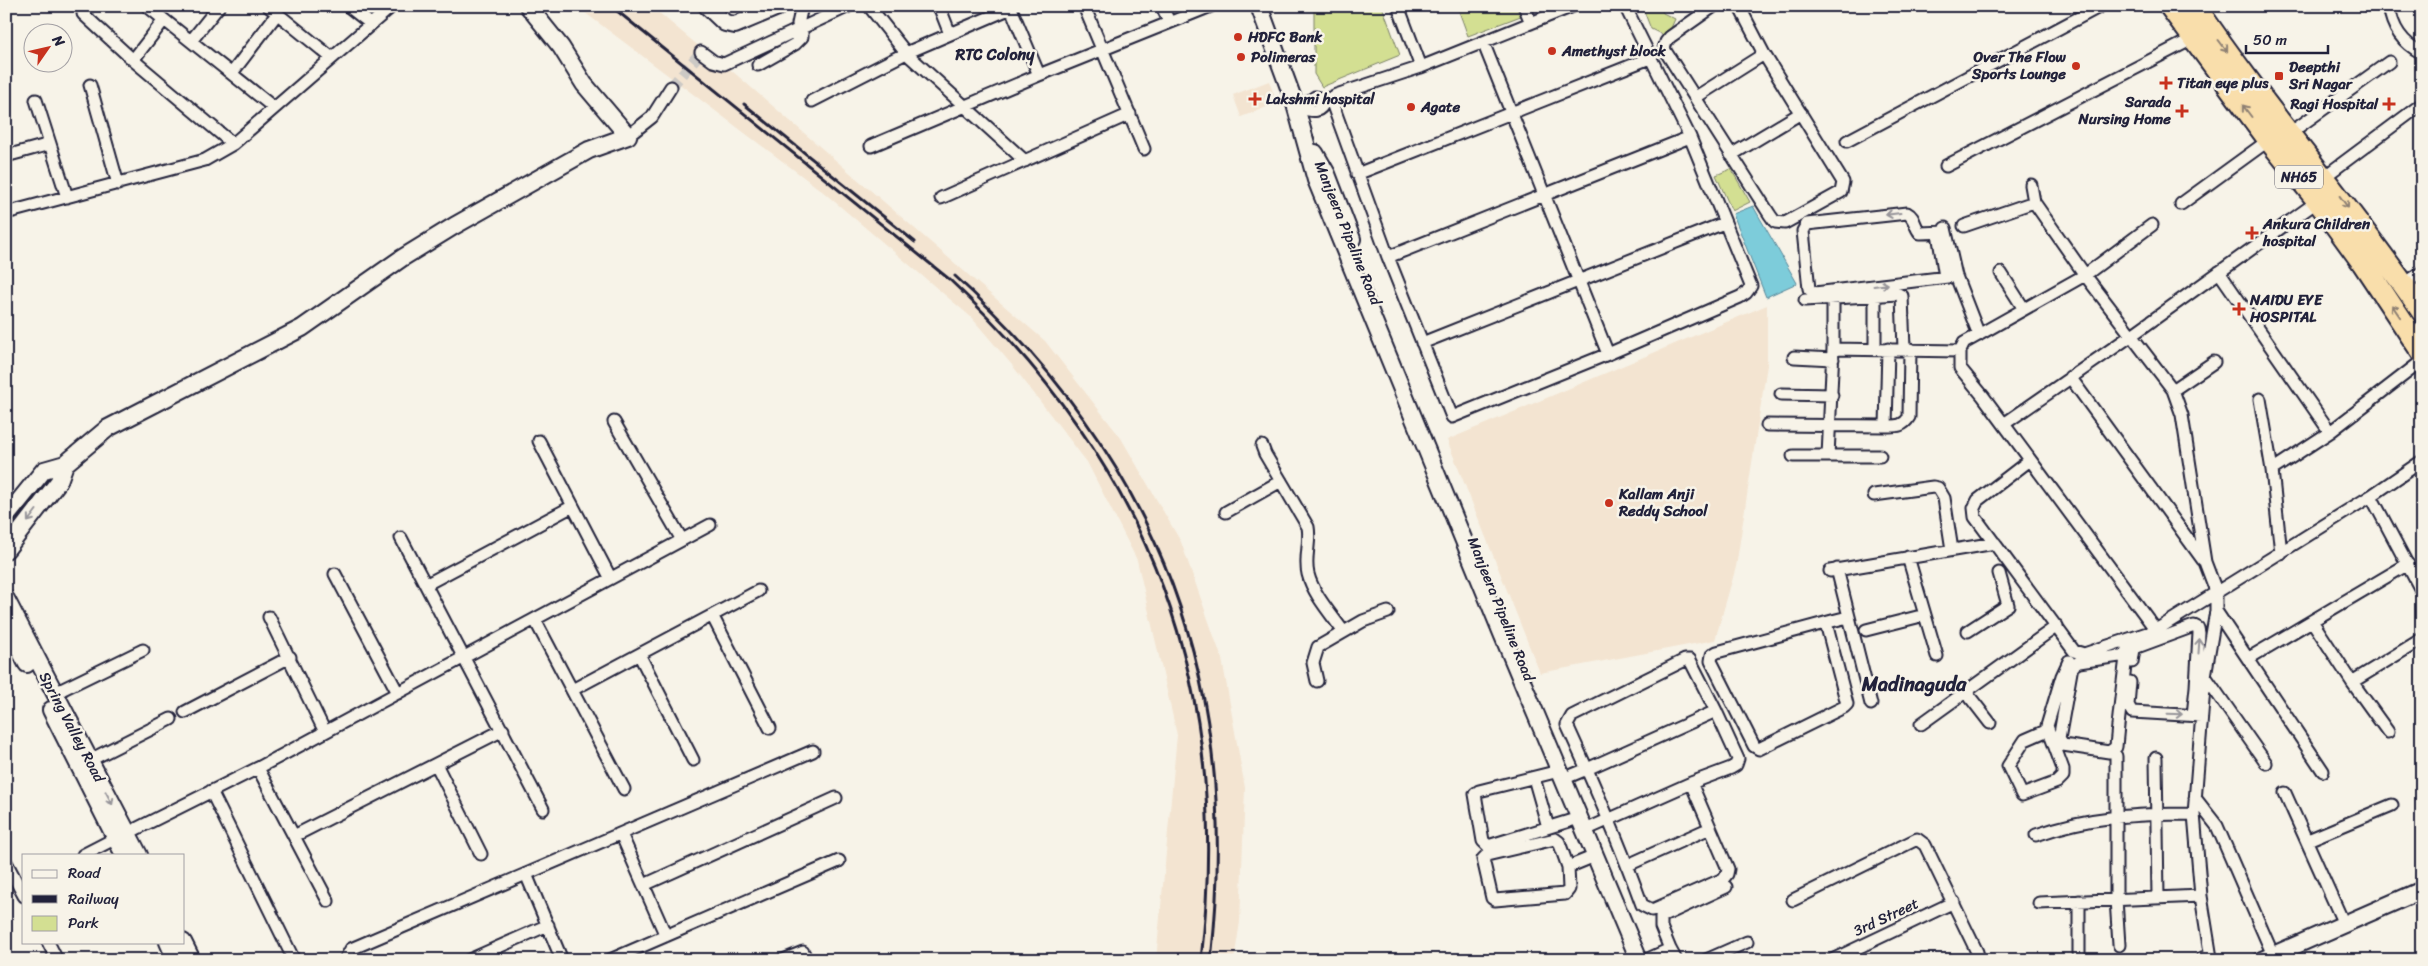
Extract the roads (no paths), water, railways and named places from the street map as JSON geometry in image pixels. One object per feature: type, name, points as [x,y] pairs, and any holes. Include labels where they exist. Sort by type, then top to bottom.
[{"type":"highway","name":"NH65","points":[[2170,6],[2192,39],[2268,140],[2318,201],[2364,263],[2422,352]]},
{"type":"highway","name":"NH65","points":[[2195,6],[2249,82],[2324,176],[2422,311]]},
{"type":"street","points":[[191,42],[219,6]]},
{"type":"street","points":[[348,6],[371,24]]},
{"type":"street","points":[[6,212],[205,160],[233,144],[273,107],[392,6]]},
{"type":"street","points":[[528,6],[561,47],[584,84],[628,136]]},
{"type":"street","points":[[707,6],[725,23],[735,25],[780,6]]},
{"type":"street","points":[[758,65],[795,44],[802,37],[802,28],[798,24],[798,16],[802,6]]},
{"type":"street","points":[[700,52],[713,61],[724,64],[849,6]]},
{"type":"street","points":[[870,6],[906,53],[1025,161]]},
{"type":"street","points":[[939,6],[950,34]]},
{"type":"street","points":[[1084,6],[1144,148]]},
{"type":"street","points":[[1162,6],[1169,22]]},
{"type":"street","points":[[871,146],[1039,75],[1211,6]]},
{"type":"street","name":"Manjeera Pipeline Road","points":[[1259,6],[1300,109],[1305,136],[1327,174],[1564,774],[1645,959]]},
{"type":"street","points":[[1398,6],[1421,66]]},
{"type":"street","points":[[1524,6],[1531,23]]},
{"type":"street","points":[[1300,109],[1307,101],[1315,97],[1328,100],[1336,95],[1421,66],[1573,6]]},
{"type":"street","points":[[1328,100],[1452,417],[1608,354],[1746,293],[1751,286],[1690,137],[1625,6]]},
{"type":"street","points":[[1714,6],[1666,42],[1664,49],[1775,222],[1786,223],[1842,192],[1843,182],[1764,54],[1738,6]]},
{"type":"street","points":[[1847,141],[2102,6]]},
{"type":"street","points":[[2389,6],[2391,23],[2408,44],[2420,50]]},
{"type":"street","points":[[812,101],[906,53],[1011,7],[1039,75]]},
{"type":"street","points":[[152,8],[164,20],[273,107]]},
{"type":"street","points":[[232,73],[273,10],[332,58]]},
{"type":"street","points":[[83,14],[133,60],[233,144]]},
{"type":"street","points":[[133,60],[164,20]]},
{"type":"street","points":[[1946,166],[2192,39]]},
{"type":"street","points":[[1483,42],[1608,354]]},
{"type":"street","points":[[1696,97],[1764,54]]},
{"type":"street","points":[[1357,174],[1650,58]]},
{"type":"street","points":[[2290,133],[2389,62]]},
{"type":"street","points":[[90,85],[118,184]]},
{"type":"street","points":[[6,517],[44,470],[65,464],[108,428],[302,328],[402,258],[454,226],[589,150],[628,136],[652,118],[671,87]]},
{"type":"street","points":[[36,100],[67,197]]},
{"type":"street","points":[[2324,176],[2422,104]]},
{"type":"street","points":[[1731,155],[1801,113]]},
{"type":"street","points":[[941,198],[1130,114]]},
{"type":"street","points":[[1388,257],[1690,137]]},
{"type":"street","points":[[2182,204],[2268,140]]},
{"type":"street","points":[[6,156],[50,144]]},
{"type":"street","points":[[2031,186],[2034,202],[2085,275],[2172,390],[2182,414],[2205,562],[2216,591],[2216,611],[2201,683],[2197,715],[2194,814],[2209,959]]},
{"type":"street","points":[[2004,424],[2132,335],[2318,201]]},
{"type":"street","points":[[1964,226],[2034,202]]},
{"type":"street","points":[[1951,276],[1815,293],[1809,289],[1803,231],[1807,224],[1907,212],[1913,218],[1915,228],[1920,234],[1943,231],[1951,276],[1979,335]]},
{"type":"street","points":[[1422,342],[1724,223]]},
{"type":"street","points":[[2152,225],[2085,275],[1964,343],[1960,351],[1960,368],[2004,424],[2156,630]]},
{"type":"street","points":[[2219,272],[2330,432]]},
{"type":"street","points":[[2404,284],[2422,272]]},
{"type":"street","points":[[2001,273],[2024,309]]},
{"type":"street","points":[[1767,425],[1899,426],[1906,423],[1909,417],[1907,349],[1902,296],[1898,294],[1806,300]]},
{"type":"street","points":[[1875,296],[1875,350]]},
{"type":"street","points":[[1828,456],[1832,395],[1833,299]]},
{"type":"street","points":[[1794,357],[1875,350],[1960,351]]},
{"type":"street","points":[[1886,426],[1888,350]]},
{"type":"street","points":[[2272,470],[2330,432],[2422,361]]},
{"type":"street","points":[[2172,390],[2214,362]]},
{"type":"street","points":[[2070,377],[2205,562]]},
{"type":"street","points":[[1781,394],[1832,395]]},
{"type":"street","points":[[2260,399],[2272,470],[2281,552]]},
{"type":"street","points":[[614,422],[682,540]]},
{"type":"street","points":[[539,441],[610,577]]},
{"type":"street","points":[[1262,446],[1308,527],[1310,538],[1307,560],[1308,574],[1342,631]]},
{"type":"street","points":[[1793,456],[1880,456]]},
{"type":"street","points":[[2030,460],[1978,500],[1974,508],[1978,522],[2020,575],[2074,651],[2084,654],[2156,630],[2371,496],[2422,461]]},
{"type":"street","points":[[6,550],[58,481],[65,464]]},
{"type":"street","points":[[1226,512],[1281,481]]},
{"type":"street","points":[[1874,495],[1933,487],[1938,488],[1944,498],[1952,550]]},
{"type":"street","points":[[2371,496],[2422,592]]},
{"type":"street","points":[[427,584],[573,506]]},
{"type":"street","points":[[85,854],[258,768],[535,620],[610,577],[710,525]]},
{"type":"street","points":[[401,538],[427,584],[543,809]]},
{"type":"street","points":[[1871,704],[1834,570],[1995,543]]},
{"type":"street","points":[[1908,557],[1937,656]]},
{"type":"street","points":[[2249,658],[2408,564]]},
{"type":"street","points":[[335,574],[398,693]]},
{"type":"street","points":[[1968,631],[2006,607],[2008,601],[2001,577],[2020,575]]},
{"type":"street","points":[[572,690],[640,656],[758,592]]},
{"type":"street","name":"Spring Valley Road","points":[[6,599],[90,760],[122,835],[124,854]]},
{"type":"street","points":[[2216,611],[2323,771]]},
{"type":"street","points":[[1317,681],[1313,663],[1314,654],[1318,647],[1342,631],[1388,612]]},
{"type":"street","points":[[1866,630],[1925,615]]},
{"type":"street","points":[[269,617],[325,732]]},
{"type":"street","points":[[713,617],[770,728]]},
{"type":"street","points":[[1826,623],[1847,704],[1759,749],[1754,746],[1711,661],[1712,655],[1716,652],[1848,617]]},
{"type":"street","points":[[535,620],[624,789]]},
{"type":"street","points":[[2312,621],[2388,732]]},
{"type":"street","name":"Spring Valley Road","points":[[6,624],[122,835],[138,854]]},
{"type":"street","points":[[1921,724],[2057,626]]},
{"type":"street","points":[[2197,715],[2132,712],[2129,710],[2134,649],[2194,626],[2198,628],[2201,683],[2266,763]]},
{"type":"street","points":[[2352,682],[2422,639]]},
{"type":"street","points":[[2126,655],[2079,662],[2072,666],[2059,740],[2063,745],[2109,752],[2114,749],[2128,640]]},
{"type":"street","points":[[54,693],[142,650]]},
{"type":"street","points":[[2048,730],[2025,740],[2008,766],[2018,791],[2022,795],[2057,782],[2063,776],[2063,769],[2047,726],[2062,676],[2074,651]]},
{"type":"street","points":[[640,656],[693,760]]},
{"type":"street","points":[[185,712],[290,657]]},
{"type":"street","points":[[1691,783],[1728,869],[1727,874],[1723,878],[1652,910],[1642,905],[1628,865],[1608,819],[1587,769],[1567,725],[1572,716],[1685,660],[1690,660],[1694,664],[1716,711],[1738,759],[1736,765],[1691,783],[1608,819],[1548,827],[1488,846],[1483,841],[1475,794],[1480,790],[1587,769],[1716,711]]},
{"type":"street","points":[[1845,691],[1866,684]]},
{"type":"street","points":[[1966,692],[1990,724]]},
{"type":"street","points":[[90,760],[171,719]]},
{"type":"street","points":[[294,836],[503,730]]},
{"type":"street","points":[[345,960],[351,949],[813,751]]},
{"type":"street","points":[[2116,756],[2116,899],[2119,945]]},
{"type":"street","points":[[2156,758],[2158,898]]},
{"type":"street","points":[[436,764],[480,854]]},
{"type":"street","points":[[258,768],[328,901]]},
{"type":"street","points":[[1534,778],[1548,827]]},
{"type":"street","points":[[211,791],[294,960]]},
{"type":"street","points":[[2285,793],[2308,840],[2344,924]]},
{"type":"street","points":[[644,885],[836,798]]},
{"type":"street","points":[[2195,798],[2217,826],[2268,957],[2422,890]]},
{"type":"street","points":[[2308,840],[2392,805]]},
{"type":"street","points":[[2036,835],[2079,821],[2117,816],[2194,814]]},
{"type":"street","name":"Manjeera Pipeline Road","points":[[1585,822],[1595,856],[1645,959]]},
{"type":"street","points":[[1628,865],[1710,828]]},
{"type":"street","points":[[621,834],[666,936]]},
{"type":"street","points":[[1555,839],[1559,842],[1568,867],[1568,889],[1565,894],[1495,900],[1492,898],[1483,859],[1487,854],[1555,839]]},
{"type":"street","points":[[1793,900],[1917,840],[1925,845],[1954,902],[1979,960]]},
{"type":"street","points":[[1568,867],[1595,856]]},
{"type":"street","points":[[610,960],[839,861]]},
{"type":"street","points":[[6,862],[22,889]]},
{"type":"street","points":[[526,874],[562,960]]},
{"type":"street","points":[[1676,960],[1661,927],[1661,917],[1726,887]]},
{"type":"street","points":[[2039,903],[2201,896]]},
{"type":"street","points":[[2079,901],[2079,953]]},
{"type":"street","name":"3rd Street","points":[[1832,960],[1954,902]]},
{"type":"street","points":[[469,960],[548,925]]},
{"type":"street","points":[[1706,960],[1747,942]]},
{"type":"street","points":[[49,944],[54,959]]},
{"type":"street","points":[[169,944],[176,960]]},
{"type":"street","points":[[184,944],[192,960]]},
{"type":"street","points":[[1645,959],[1670,949]]},
{"type":"street","points":[[782,960],[803,952],[807,960]]},
{"type":"water","points":[[1753,206],[1797,283],[1766,297],[1733,214]]},
{"type":"tunnel","points":[[671,87],[701,52]]},
{"type":"railway","points":[[611,6],[949,279],[1019,351],[1078,426],[1126,505],[1163,587],[1189,673],[1204,764],[1208,859],[1201,960]]},
{"type":"railway","points":[[744,104],[915,242]]},
{"type":"railway","points":[[955,276],[1027,348],[1087,423],[1135,502],[1172,585],[1198,672],[1213,763],[1217,859],[1211,960]]},
{"type":"place","name":"HDFC Bank","points":[[1238,37]]},
{"type":"place","name":"Amethyst block","points":[[1552,51]]},
{"type":"place","name":"Polimeras","points":[[1241,57]]},
{"type":"place","name":"Over The Flow Sports Lounge","points":[[2076,66]]},
{"type":"place","name":"Deepthi Sri Nagar","points":[[2279,76]]},
{"type":"place","name":"Titan eye plus","points":[[2166,83]]},
{"type":"place","name":"Lakshmi hospital","points":[[1255,99]]},
{"type":"place","name":"Ragi Hospital","points":[[2389,104]]},
{"type":"place","name":"Agate","points":[[1411,107]]},
{"type":"place","name":"Sarada Nursing Home","points":[[2182,111]]},
{"type":"place","name":"Ankura Children hospital","points":[[2252,233]]},
{"type":"place","name":"NAIDU EYE HOSPITAL","points":[[2239,309]]},
{"type":"place","name":"Kallam Anji Reddy School","points":[[1609,503]]},
{"type":"district","name":"RTC Colony","points":[[995,54]]},
{"type":"district","name":"Madinaguda","points":[[1914,684]]}]
